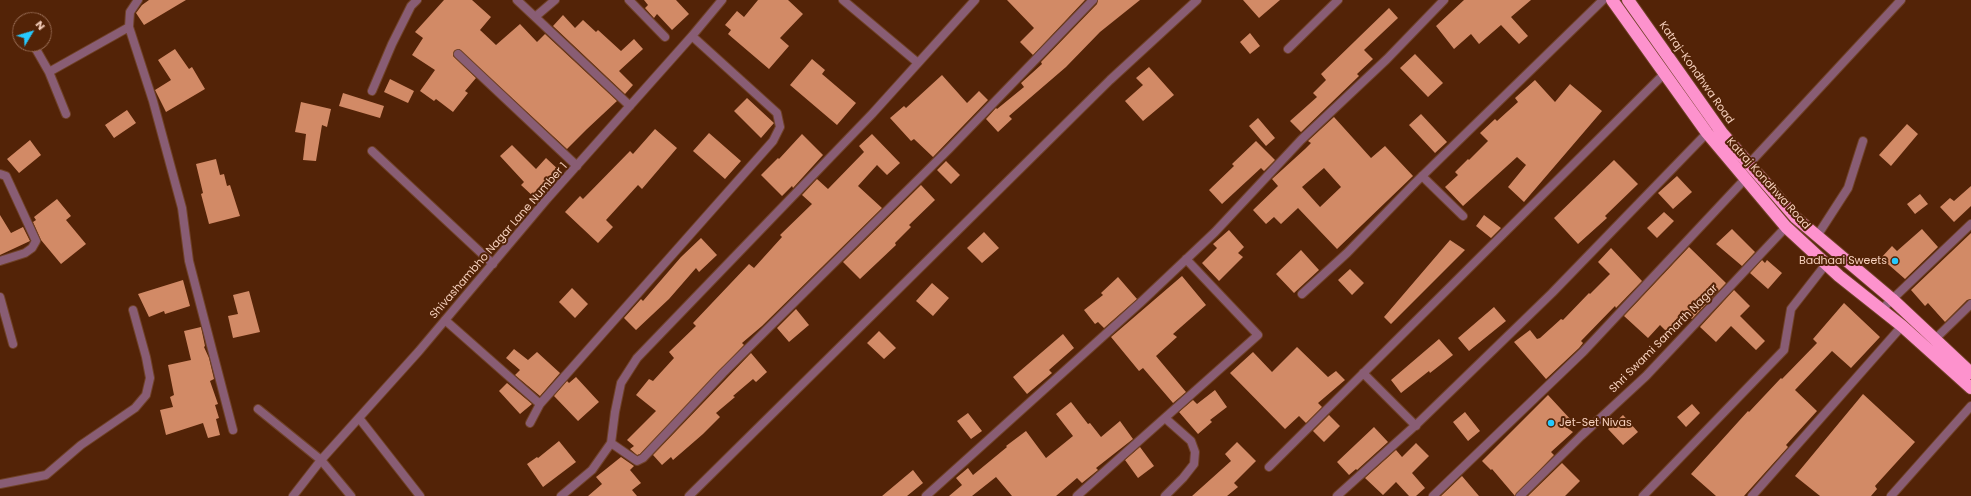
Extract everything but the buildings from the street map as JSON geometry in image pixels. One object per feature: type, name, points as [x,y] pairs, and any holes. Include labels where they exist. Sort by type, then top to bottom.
[{"type":"highway","name":"Katraj Kondhwa Road","points":[[1612,0],[1707,133],[1786,227],[1826,264],[1902,326],[1971,388]]},
{"type":"highway","name":"Katraj-Kondhwa Road","points":[[1628,0],[1722,132],[1748,165],[1796,218],[1892,299],[1934,340],[1971,373]]},
{"type":"street","points":[[138,0],[130,12],[129,27],[153,101],[182,208],[189,261],[233,430]]},
{"type":"street","points":[[372,91],[392,44],[411,6],[417,0]]},
{"type":"street","points":[[517,0],[630,106]]},
{"type":"street","points":[[535,17],[555,0]]},
{"type":"street","points":[[629,0],[665,37]]},
{"type":"street","name":"Shivashambho Nagar Lane Number 1","points":[[293,496],[321,460],[360,418],[722,0]]},
{"type":"street","points":[[843,0],[918,63]]},
{"type":"street","points":[[562,496],[592,470],[611,443],[621,383],[637,358],[872,114],[975,0]]},
{"type":"street","points":[[611,443],[637,461],[643,458],[723,373],[949,149],[1093,0]]},
{"type":"street","points":[[689,496],[1110,80],[1196,0]]},
{"type":"street","points":[[1288,49],[1338,0]]},
{"type":"street","points":[[926,496],[1215,232],[1301,140],[1387,60],[1444,0]]},
{"type":"street","points":[[1302,294],[1347,253],[1422,176],[1604,0]]},
{"type":"street","points":[[1748,165],[1901,0]]},
{"type":"street","points":[[49,72],[129,27]]},
{"type":"street","points":[[530,423],[540,404],[768,147],[780,127],[777,113],[692,36]]},
{"type":"street","points":[[38,52],[49,72],[66,114]]},
{"type":"street","points":[[458,54],[577,166]]},
{"type":"street","points":[[1269,468],[1664,74]]},
{"type":"street","points":[[1337,496],[1416,426],[1552,293],[1707,133]]},
{"type":"street","points":[[1816,236],[1848,188],[1863,141]]},
{"type":"street","points":[[372,151],[492,264]]},
{"type":"street","points":[[0,174],[6,176],[36,241],[32,248],[25,253],[0,261]]},
{"type":"street","points":[[1422,176],[1463,216]]},
{"type":"street","points":[[1433,496],[1583,352],[1745,179]]},
{"type":"street","points":[[1881,310],[1971,224]]},
{"type":"street","name":"Shri Swami Samarth Nagar","points":[[1520,496],[1581,436],[1646,376],[1786,227]]},
{"type":"street","points":[[1077,496],[1258,335],[1186,259]]},
{"type":"street","points":[[1643,496],[1784,350],[1791,309],[1826,264]]},
{"type":"street","points":[[0,297],[13,344]]},
{"type":"street","points":[[1934,340],[1971,304]]},
{"type":"street","points":[[0,484],[46,475],[81,445],[135,408],[146,395],[150,378],[146,357],[133,310]]},
{"type":"street","points":[[445,320],[540,404]]},
{"type":"street","points":[[1752,496],[1902,326]]},
{"type":"street","points":[[1363,374],[1416,426]]},
{"type":"street","points":[[1891,496],[1971,406]]},
{"type":"street","points":[[258,408],[321,460],[351,496]]},
{"type":"street","points":[[360,418],[420,496]]},
{"type":"street","points":[[1165,418],[1191,442],[1195,452],[1194,464],[1184,478],[1165,496]]},
{"type":"place","name":"Badhaai Sweets","points":[[1895,261]]},
{"type":"place","name":"Jet-Set Nivas","points":[[1551,423]]}]
